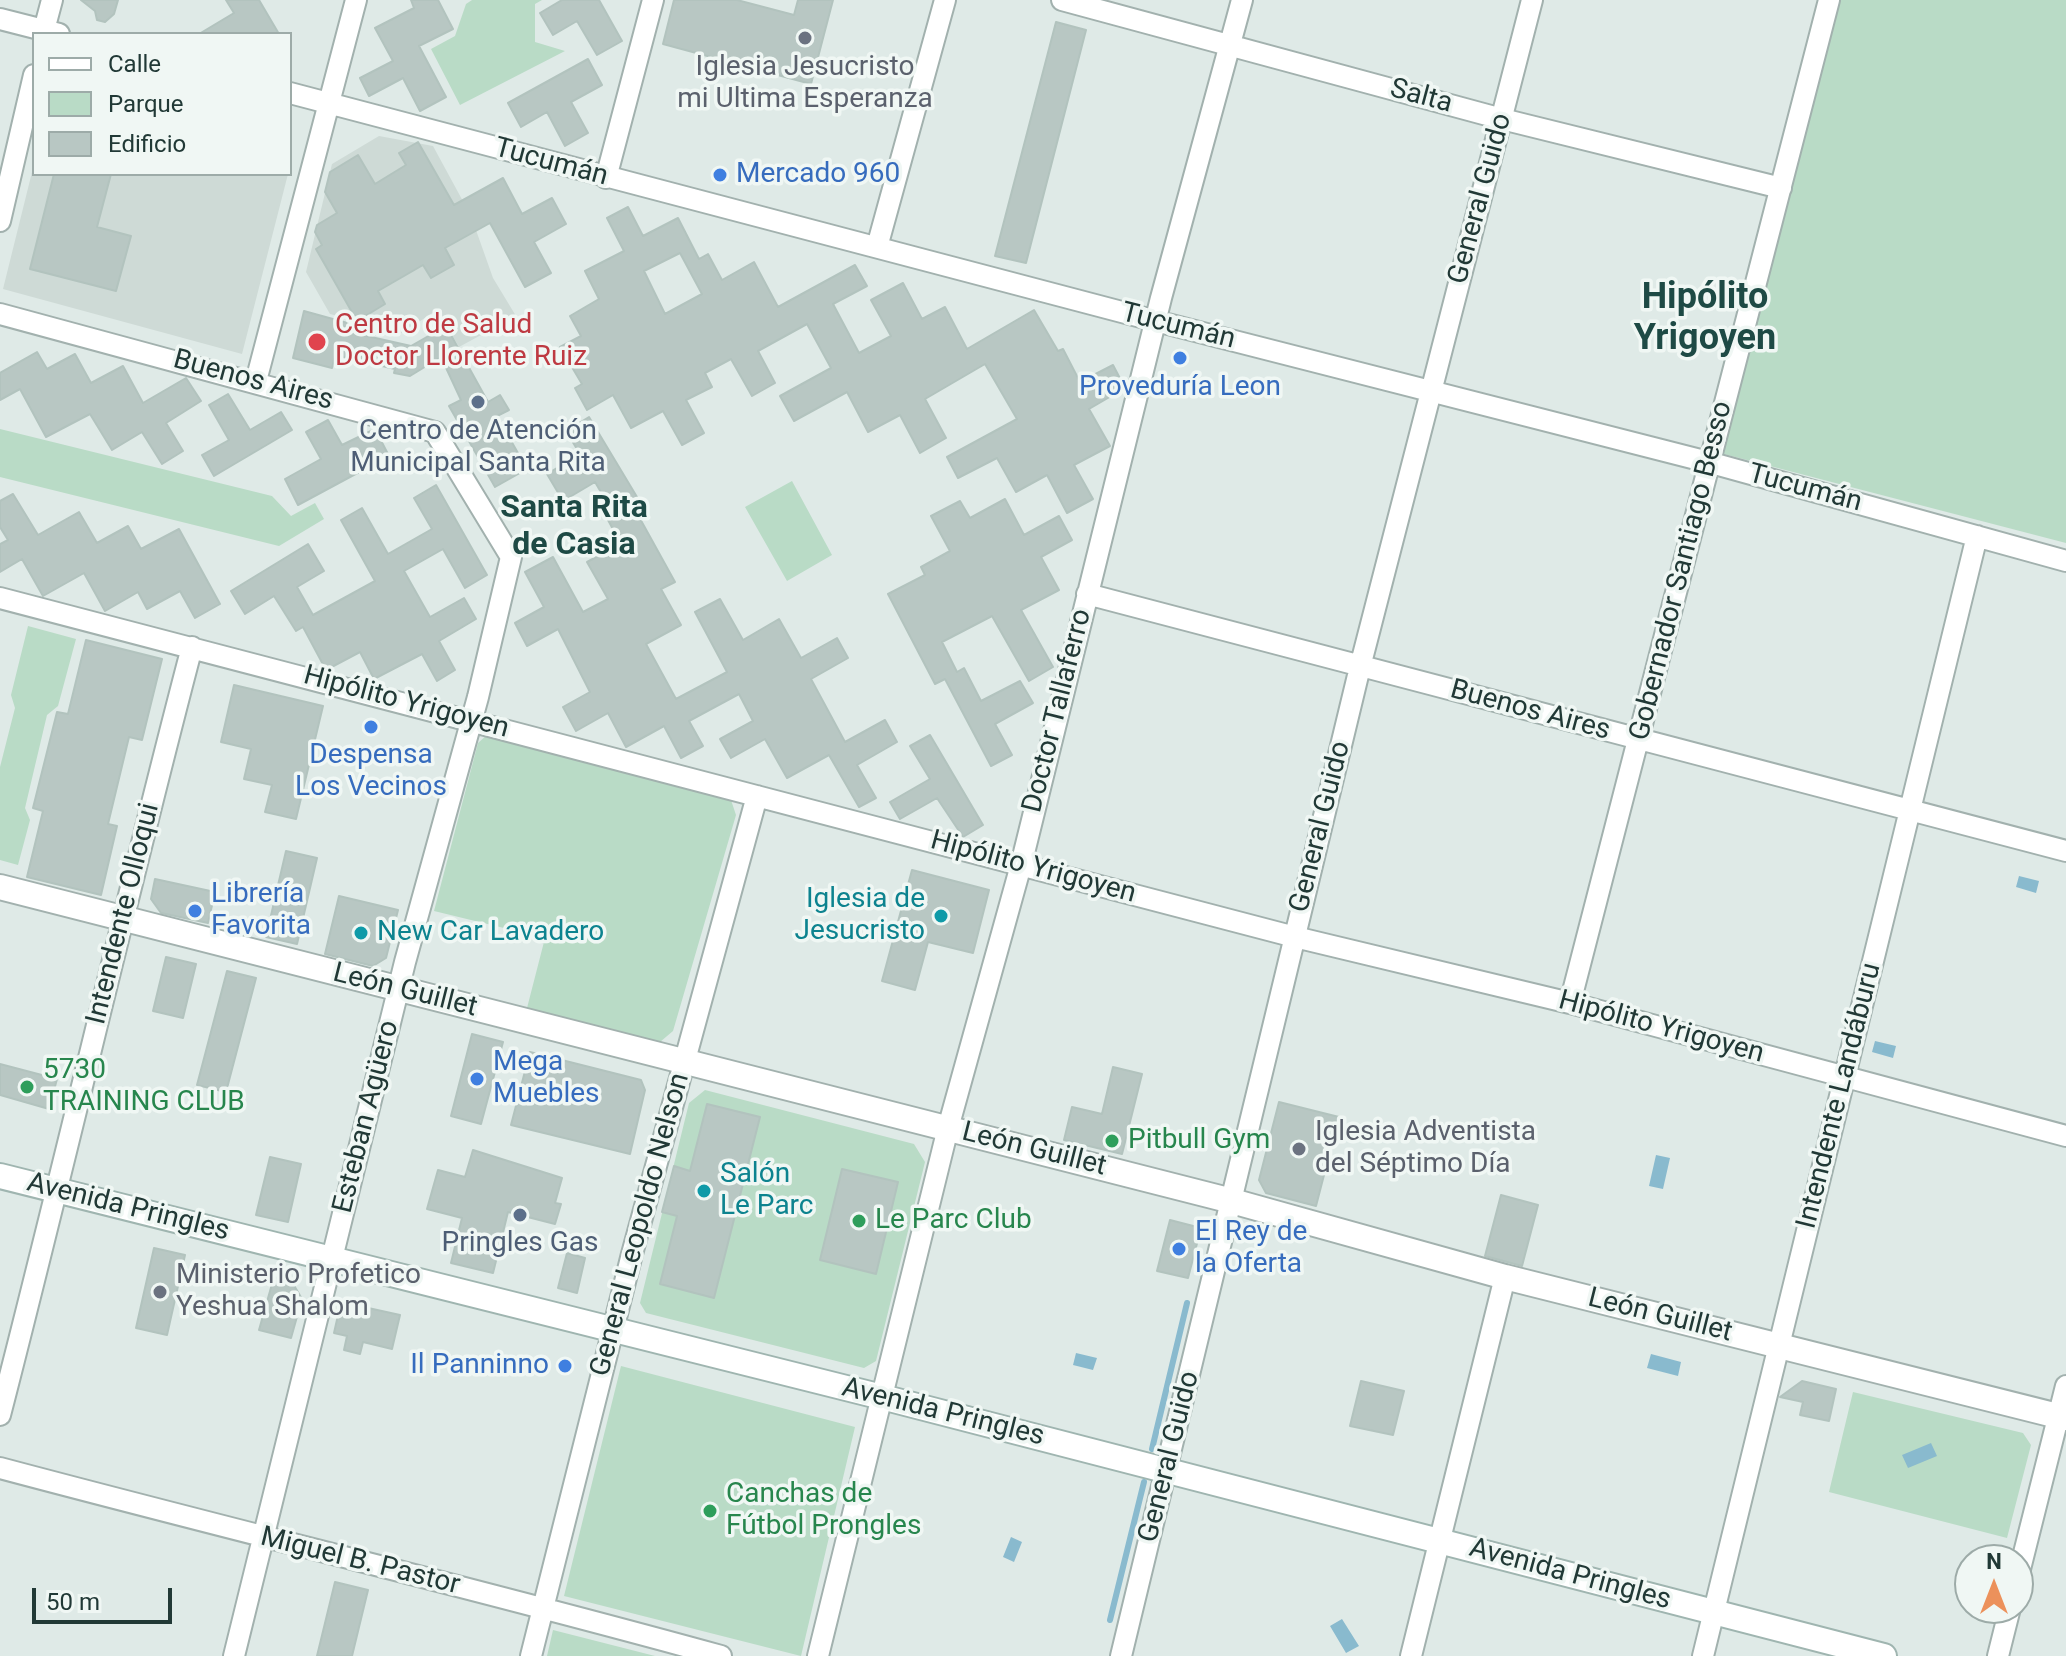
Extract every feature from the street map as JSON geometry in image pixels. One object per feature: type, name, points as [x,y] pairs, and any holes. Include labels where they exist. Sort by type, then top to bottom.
[{"type":"street","points":[[49,32],[52,0]]},
{"type":"street","points":[[256,381],[356,0]]},
{"type":"street","points":[[606,178],[653,0]]},
{"type":"street","points":[[877,247],[945,0]]},
{"type":"street","name":"Salta","points":[[1062,0],[1502,119],[1781,188]]},
{"type":"street","name":"Doctor Tallaferro","points":[[818,1656],[948,1128],[1021,865],[1156,321],[1242,0]]},
{"type":"street","name":"General Guido","points":[[1121,1656],[1360,667],[1532,0]]},
{"type":"street","name":"Gobernador Santiago Besso","points":[[1570,1003],[1829,0]]},
{"type":"street","points":[[0,19],[46,32]]},
{"type":"street","points":[[0,221],[32,84]]},
{"type":"street","name":"Tucumán","points":[[292,94],[606,178],[1708,462],[2066,561]]},
{"type":"street","name":"Buenos Aires","points":[[0,314],[435,432],[472,495]]},
{"type":"street","name":"Esteban Agüero","points":[[234,1656],[399,990],[511,557],[472,495]]},
{"type":"street","name":"Intendente Landáburu","points":[[1703,1656],[1977,536]]},
{"type":"street","name":"Buenos Aires","points":[[1087,594],[2066,851]]},
{"type":"street","name":"Hipólito Yrigoyen","points":[[0,598],[1295,937],[1570,1003],[2066,1136]]},
{"type":"street","name":"Intendente Olloqui","points":[[0,1415],[192,647]]},
{"type":"street","name":"General Leopoldo Nelson","points":[[531,1656],[613,1330],[757,796]]},
{"type":"street","name":"León Guillet","points":[[0,887],[1232,1201],[1505,1277],[2062,1417]]},
{"type":"street","name":"Avenida Pringles","points":[[0,1176],[882,1397],[1884,1656]]},
{"type":"street","points":[[1411,1656],[1505,1277]]},
{"type":"street","points":[[2027,1544],[2062,1417],[2066,1386]]},
{"type":"street","name":"Miguel B. Pastor","points":[[0,1468],[263,1539],[543,1607],[721,1656]]},
{"type":"street","points":[[1998,1656],[2006,1624]]},
{"type":"shaded area","points":[[379,136],[433,146],[471,216],[493,278],[516,316],[459,347],[437,310],[402,333],[330,314],[306,272],[332,164]]},
{"type":"shaded area","points":[[32,172],[32,176],[287,176],[242,354],[3,289]]},
{"type":"green space","points":[[472,0],[542,0],[535,4],[535,42],[565,51],[460,105],[431,49],[455,36],[466,4]]},
{"type":"green space","points":[[1830,0],[2066,0],[2066,543],[1720,453]]},
{"type":"green space","points":[[0,429],[272,496],[291,516],[315,503],[324,519],[279,546],[0,477]]},
{"type":"green space","points":[[792,481],[832,555],[787,581],[745,507]]},
{"type":"green space","points":[[28,626],[76,639],[58,706],[47,715],[25,808],[30,820],[18,865],[0,860],[0,767],[15,708],[11,695]]},
{"type":"green space","points":[[487,735],[730,797],[736,815],[673,1031],[660,1042],[527,1008],[545,938],[434,911],[478,743]]},
{"type":"green space","points":[[705,1090],[914,1144],[925,1162],[876,1361],[864,1368],[646,1313],[640,1303],[689,1103]]},
{"type":"green space","name":"Canchas de Fútbol Prongles","points":[[621,1366],[855,1427],[801,1656],[564,1596]]},
{"type":"green space","points":[[1853,1392],[2023,1433],[2031,1445],[2007,1538],[1829,1492]]},
{"type":"green space","points":[[553,1630],[655,1656],[547,1656]]},
{"type":"water","points":[[2019,876],[2039,881],[2036,893],[2016,887]]},
{"type":"water","points":[[1875,1041],[1896,1046],[1893,1058],[1872,1052]]},
{"type":"water","points":[[1656,1155],[1670,1158],[1663,1189],[1649,1186]]},
{"type":"water","points":[[1076,1353],[1097,1358],[1093,1370],[1073,1365]]},
{"type":"water","points":[[1651,1354],[1681,1362],[1678,1376],[1647,1368]]},
{"type":"water","points":[[1931,1443],[1937,1456],[1908,1468],[1902,1455]]},
{"type":"water","points":[[1011,1537],[1022,1542],[1014,1562],[1003,1557]]},
{"type":"water","points":[[1342,1619],[1359,1646],[1346,1653],[1330,1626]]},
{"type":"building","points":[[81,0],[118,0],[114,14],[105,22],[97,20],[95,11]]},
{"type":"building","points":[[226,0],[259,0],[278,32],[202,32],[234,13]]},
{"type":"building","points":[[411,0],[438,0],[453,29],[419,46],[446,97],[420,111],[403,78],[369,96],[360,78],[393,61],[375,28],[414,8]]},
{"type":"building","points":[[562,0],[599,0],[622,41],[597,55],[577,21],[553,35],[540,13]]},
{"type":"building","points":[[674,0],[737,0],[794,15],[798,0],[833,0],[811,84],[663,44]]},
{"type":"building","points":[[1056,22],[1086,30],[1026,263],[995,256]]},
{"type":"building","points":[[588,59],[602,85],[571,102],[588,133],[565,146],[547,112],[521,127],[508,103]]},
{"type":"building","points":[[418,142],[454,205],[503,178],[522,214],[552,198],[566,224],[534,242],[551,273],[525,287],[490,223],[445,248],[454,265],[431,278],[423,265],[378,291],[385,304],[357,321],[316,249],[322,245],[315,232],[317,225],[337,213],[325,192],[330,172],[358,155],[375,184],[406,165],[399,153]]},
{"type":"building","points":[[53,176],[110,176],[97,227],[131,236],[116,291],[30,269]]},
{"type":"building","points":[[628,207],[643,236],[678,218],[699,259],[708,254],[722,280],[754,262],[778,307],[855,265],[867,286],[833,304],[859,353],[891,336],[871,300],[903,283],[922,319],[945,307],[967,349],[1034,310],[1058,351],[1063,349],[1080,382],[1113,365],[1125,388],[1089,409],[1110,446],[1074,465],[1093,499],[1067,513],[1047,475],[1016,492],[997,458],[958,478],[947,457],[1017,419],[985,364],[925,399],[946,438],[920,453],[900,415],[868,432],[847,392],[794,421],[780,396],[831,368],[807,324],[758,351],[775,383],[752,396],[731,359],[705,373],[712,387],[686,400],[704,433],[682,445],[663,411],[631,428],[613,395],[587,410],[575,388],[582,384],[560,347],[581,336],[570,316],[599,299],[585,271],[624,251],[607,218]],"holes":[[[680,253],[702,294],[665,314],[644,271]]]},
{"type":"building","points":[[304,311],[351,324],[340,330],[411,346],[446,326],[488,402],[500,395],[509,410],[497,416],[527,469],[495,487],[449,406],[461,400],[441,357],[410,376],[394,373],[395,369],[335,355],[332,368],[293,358]]},
{"type":"building","points":[[37,352],[47,369],[75,354],[91,383],[123,366],[143,403],[186,378],[201,401],[166,423],[183,451],[162,464],[142,432],[112,450],[90,414],[46,437],[20,389],[0,400],[0,373]]},
{"type":"building","points":[[228,394],[250,430],[281,412],[292,430],[214,476],[202,455],[229,440],[209,405]]},
{"type":"building","points":[[589,417],[640,502],[633,506],[675,582],[661,589],[681,625],[646,644],[676,699],[727,672],[695,612],[720,599],[743,640],[779,619],[801,658],[837,638],[848,658],[811,679],[845,742],[885,720],[897,742],[857,765],[876,798],[859,807],[829,755],[787,778],[765,739],[731,758],[720,739],[753,721],[739,694],[689,721],[703,746],[681,758],[664,726],[626,747],[608,713],[576,731],[563,707],[590,692],[558,629],[527,646],[515,623],[544,607],[525,572],[553,557],[583,612],[608,599],[587,562],[621,544],[608,520],[615,516],[595,482],[563,501],[547,474],[580,454],[566,431]]},
{"type":"building","points":[[328,420],[342,445],[375,429],[389,456],[298,505],[285,479],[321,459],[306,432]]},
{"type":"building","points":[[436,485],[487,575],[465,588],[443,549],[404,571],[430,617],[464,598],[476,619],[439,641],[455,670],[437,681],[422,654],[374,679],[360,652],[326,670],[303,627],[296,631],[274,596],[245,614],[231,591],[308,544],[324,571],[297,587],[313,615],[375,581],[341,520],[362,508],[388,554],[432,529],[414,498]]},
{"type":"building","points":[[13,494],[38,535],[79,512],[97,543],[128,526],[141,549],[179,529],[220,604],[195,618],[180,591],[147,609],[138,592],[105,611],[84,573],[43,596],[22,559],[0,572],[0,544],[8,540],[0,527],[0,501]]},
{"type":"building","points":[[1005,499],[1024,535],[1059,516],[1072,540],[1041,557],[1059,590],[1021,610],[1053,667],[1029,681],[992,616],[942,642],[957,672],[964,668],[981,701],[1020,681],[1033,703],[995,724],[1012,755],[991,766],[945,679],[935,684],[888,594],[925,575],[921,567],[950,551],[931,516],[960,501],[970,518]]},
{"type":"building","points":[[86,640],[162,659],[142,740],[129,737],[108,824],[117,826],[101,895],[27,877],[43,811],[33,808],[57,712],[68,714]]},
{"type":"building","points":[[234,685],[323,706],[296,819],[265,812],[272,785],[244,779],[251,749],[221,742]]},
{"type":"building","points":[[930,735],[983,825],[963,837],[937,798],[900,819],[890,802],[930,779],[910,746]]},
{"type":"building","points":[[286,851],[317,858],[297,944],[266,937]]},
{"type":"building","name":"Iglesia de Jesucristo","points":[[912,870],[989,890],[973,953],[928,942],[915,990],[882,981]]},
{"type":"building","points":[[155,879],[215,892],[208,923],[161,913],[151,899]]},
{"type":"building","name":"New Car Lavadero","points":[[339,896],[398,910],[386,958],[373,966],[325,954]]},
{"type":"building","points":[[166,957],[196,964],[183,1018],[153,1011]]},
{"type":"building","points":[[227,971],[256,978],[226,1092],[197,1085]]},
{"type":"building","name":"Mega Muebles","points":[[472,1034],[503,1042],[481,1124],[451,1116]]},
{"type":"building","points":[[530,1052],[641,1080],[645,1090],[630,1154],[511,1125]]},
{"type":"building","name":"5730 TRAINING CLUB","points":[[0,1064],[57,1079],[49,1109],[0,1095]]},
{"type":"building","points":[[1113,1067],[1142,1074],[1122,1154],[1064,1140],[1072,1107],[1102,1114]]},
{"type":"building","name":"Iglesia Adventista del Séptimo Día","points":[[1279,1102],[1339,1117],[1316,1206],[1266,1193],[1259,1180]]},
{"type":"building","name":"Salón Le Parc","points":[[707,1104],[760,1117],[714,1298],[660,1284],[677,1216],[662,1212],[674,1166],[690,1171]]},
{"type":"building","points":[[473,1150],[562,1178],[555,1203],[561,1204],[555,1224],[508,1212],[493,1273],[451,1263],[462,1218],[427,1209],[438,1170],[465,1177]]},
{"type":"building","points":[[270,1157],[301,1164],[288,1222],[256,1215]]},
{"type":"building","name":"Le Parc Club","points":[[842,1169],[898,1182],[876,1274],[820,1260]]},
{"type":"building","points":[[1501,1195],[1538,1205],[1522,1266],[1485,1256]]},
{"type":"building","name":"El Rey de la Oferta","points":[[1170,1220],[1201,1228],[1188,1278],[1157,1271]]},
{"type":"building","name":"Ministerio Profetico Yeshua Shalom","points":[[154,1248],[185,1255],[167,1335],[136,1328]]},
{"type":"building","points":[[567,1253],[585,1258],[577,1293],[558,1288]]},
{"type":"building","points":[[274,1277],[292,1282],[302,1299],[291,1338],[259,1330]]},
{"type":"building","points":[[341,1302],[400,1315],[392,1349],[363,1342],[360,1354],[344,1350],[347,1336],[334,1333]]},
{"type":"building","points":[[1361,1381],[1404,1391],[1393,1435],[1350,1426]]},
{"type":"building","points":[[1802,1381],[1836,1389],[1829,1421],[1800,1415],[1803,1402],[1780,1397]]},
{"type":"building","points":[[335,1582],[368,1590],[352,1656],[317,1656]]},
{"type":"waterway","points":[[1152,1449],[1187,1303]]},
{"type":"waterway","points":[[1110,1620],[1144,1482]]},
{"type":"place","name":"Iglesia Jesucristo mi Ultima Esperanza","points":[[805,38]]},
{"type":"place","name":"Mercado 960","points":[[720,175]]},
{"type":"place","name":"Centro de Salud Doctor Llorente Ruiz","points":[[317,342]]},
{"type":"place","name":"Proveduría Leon","points":[[1180,358]]},
{"type":"place","name":"Centro de Atención Municipal Santa Rita","points":[[478,402]]},
{"type":"place","name":"Despensa Los Vecinos","points":[[371,727]]},
{"type":"place","name":"Librería Favorita","points":[[195,911]]},
{"type":"place","name":"Iglesia de Jesucristo","points":[[941,916]]},
{"type":"place","name":"New Car Lavadero","points":[[361,933]]},
{"type":"place","name":"Mega Muebles","points":[[477,1079]]},
{"type":"place","name":"5730 TRAINING CLUB","points":[[27,1087]]},
{"type":"place","name":"Pitbull Gym","points":[[1112,1141]]},
{"type":"place","name":"Iglesia Adventista del Séptimo Día","points":[[1299,1149]]},
{"type":"place","name":"Salón Le Parc","points":[[704,1191]]},
{"type":"place","name":"Pringles Gas","points":[[520,1215]]},
{"type":"place","name":"Le Parc Club","points":[[859,1221]]},
{"type":"place","name":"El Rey de la Oferta","points":[[1179,1249]]},
{"type":"place","name":"Ministerio Profetico Yeshua Shalom","points":[[160,1292]]},
{"type":"place","name":"Il Panninno","points":[[565,1366]]},
{"type":"place","name":"Canchas de Fútbol Prongles","points":[[710,1511]]},
{"type":"district","name":"Hipólito Yrigoyen","points":[[1705,320]]},
{"type":"district","name":"Santa Rita de Casia","points":[[574,528]]}]
